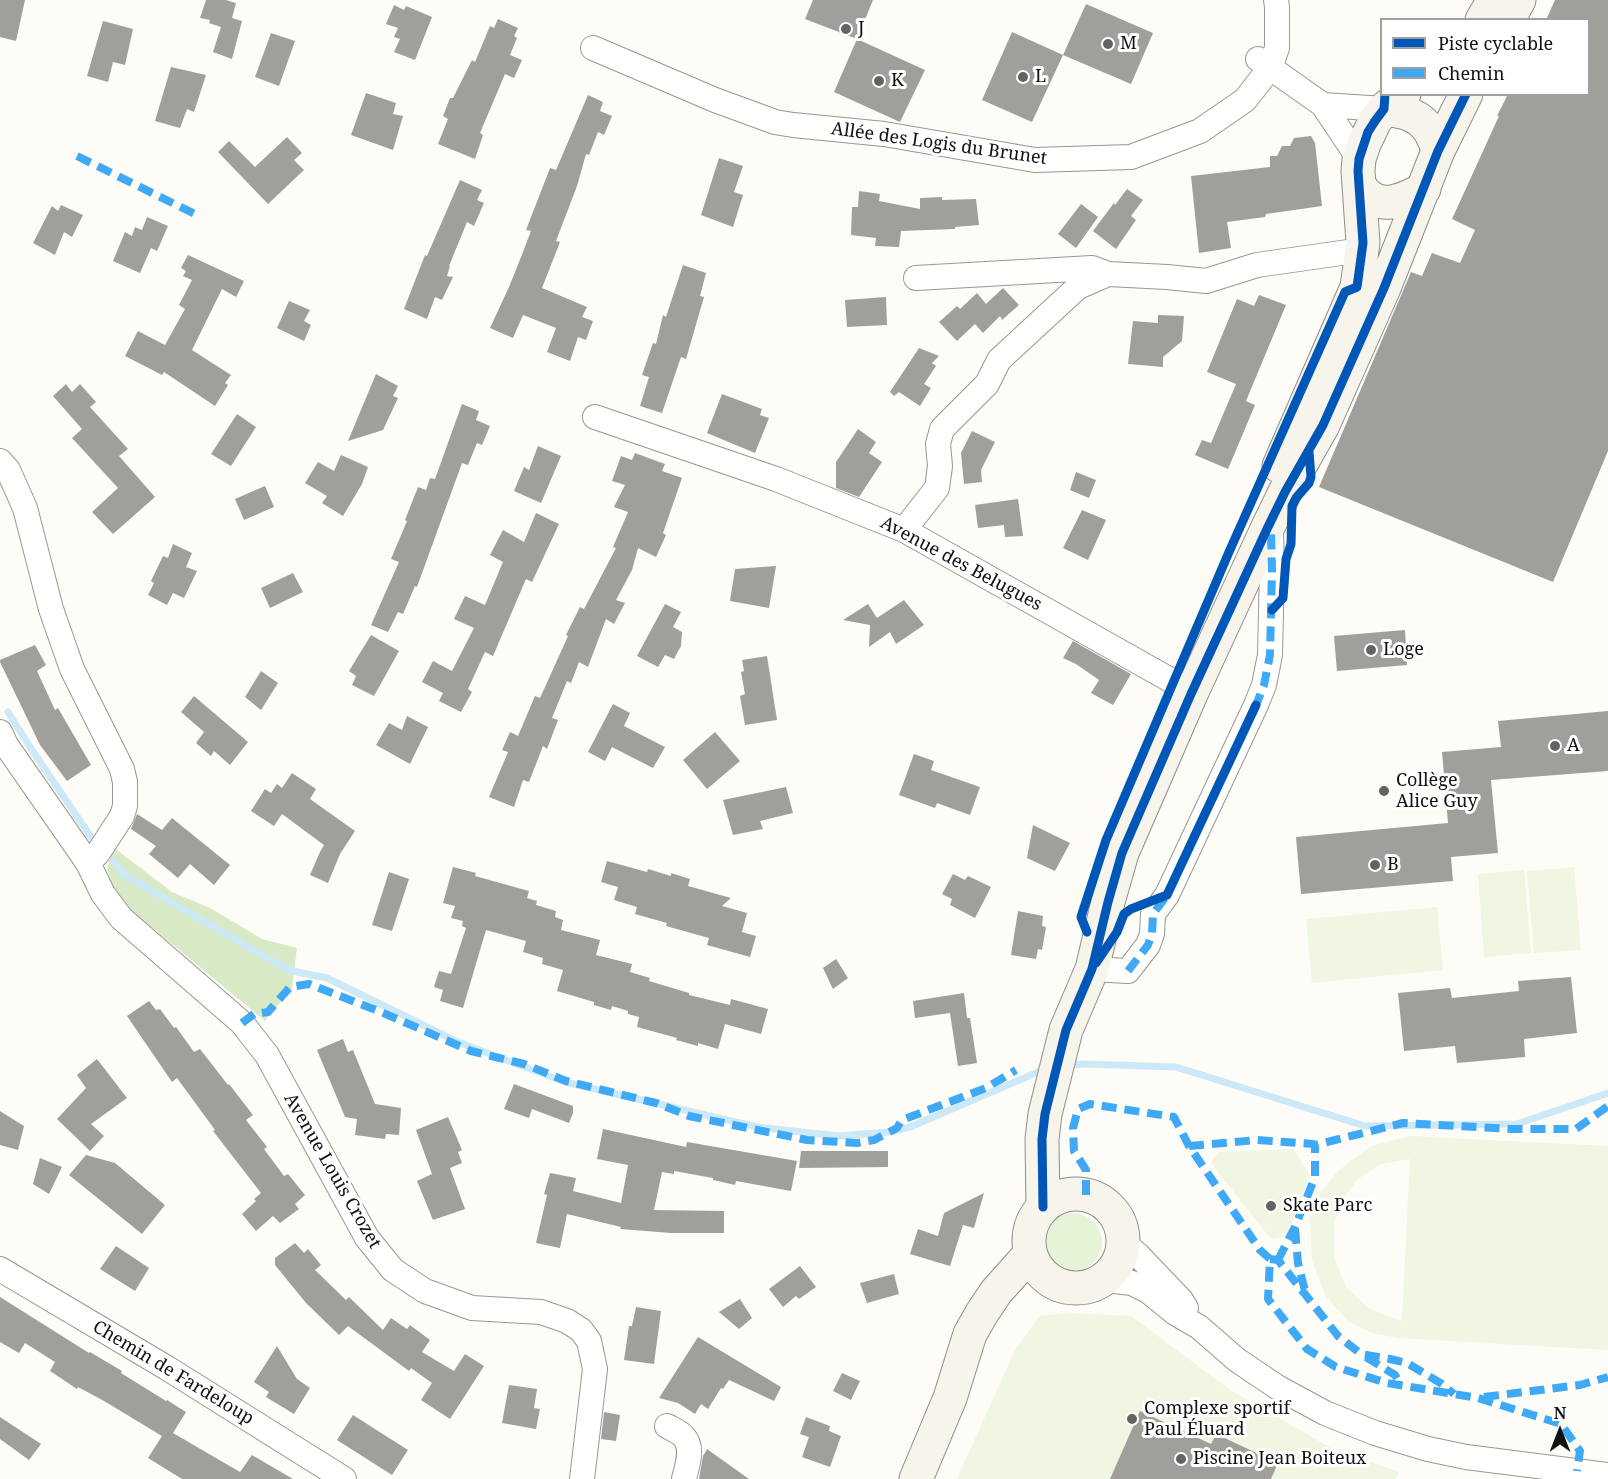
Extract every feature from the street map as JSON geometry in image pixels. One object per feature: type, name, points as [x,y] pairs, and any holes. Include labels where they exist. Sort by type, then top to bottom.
[{"type":"street","name":"Allée des Logis du Brunet","points":[[593,48],[716,100],[775,122],[884,134],[1035,160],[1131,157],[1200,131],[1245,100],[1263,63],[1276,48],[1276,0]]},
{"type":"street","points":[[1483,18],[1494,0]]},
{"type":"street","points":[[1509,18],[1519,0]]},
{"type":"street","points":[[1263,63],[1323,105],[1359,171],[1364,192],[1370,198],[1379,202],[1391,202],[1401,200],[1424,189]]},
{"type":"street","points":[[1064,1038],[1092,969],[1122,853],[1267,529],[1323,425],[1384,288],[1438,151],[1465,96]]},
{"type":"street","points":[[1323,105],[1394,102],[1420,119],[1431,134],[1438,151]]},
{"type":"street","points":[[1043,1207],[1044,1114],[1064,1038],[1077,967],[1106,866],[1181,686],[1358,287],[1363,237],[1359,171],[1368,132],[1375,121],[1394,102]]},
{"type":"street","points":[[916,278],[1092,267],[1108,274],[1206,281],[1257,265],[1362,250]]},
{"type":"street","points":[[904,530],[937,488],[940,466],[938,444],[942,429],[987,384],[999,360],[1042,319],[1078,286],[1108,274]]},
{"type":"street","name":"Avenue des Belugues","points":[[595,417],[776,479],[904,530],[1181,686]]},
{"type":"street","points":[[0,461],[8,470],[25,508],[51,609],[72,669],[122,769],[125,782],[125,806],[122,816],[98,852]]},
{"type":"street","points":[[1092,969],[1128,971],[1148,945],[1152,934],[1153,914],[1172,885],[1264,685],[1270,655],[1272,625],[1271,534],[1267,529]]},
{"type":"street","name":"Avenue Louis Crozet","points":[[0,732],[6,745],[98,852],[103,894],[121,918],[242,1023],[267,1055],[367,1238],[393,1270],[425,1291],[472,1308],[541,1312],[567,1321],[581,1330],[589,1341],[595,1369],[582,1479]]},
{"type":"street","points":[[1043,1157],[1073,1194]]},
{"type":"street","points":[[1073,1194],[1086,1195],[1109,1207],[1122,1230],[1124,1243],[1118,1264],[1104,1280],[1081,1289],[1057,1285],[1039,1266],[1028,1241],[1030,1228],[1043,1207],[1057,1198],[1073,1194]]},
{"type":"street","points":[[1124,1243],[1181,1300],[1199,1327]]},
{"type":"street","points":[[916,1479],[950,1398],[970,1334],[982,1313],[996,1292],[1039,1266]]},
{"type":"street","name":"Chemin de Fardeloup","points":[[0,1269],[167,1368],[344,1479]]},
{"type":"street","points":[[1104,1280],[1132,1282],[1148,1291],[1277,1387],[1325,1413],[1375,1433],[1428,1449],[1466,1457],[1608,1475]]},
{"type":"street","points":[[667,1426],[684,1437],[689,1447],[689,1460],[684,1479]]},
{"type":"green space","points":[[113,847],[172,892],[210,908],[262,939],[297,948],[292,988],[265,1021],[119,900],[107,870]]},
{"type":"green space","points":[[1574,867],[1581,950],[1534,953],[1527,871]]},
{"type":"green space","points":[[1524,870],[1531,953],[1484,957],[1478,874]]},
{"type":"green space","points":[[1437,907],[1443,970],[1312,983],[1306,919]]},
{"type":"green space","points":[[1410,1136],[1608,1146],[1608,1350],[1398,1338],[1372,1333],[1348,1321],[1325,1295],[1312,1260],[1310,1219],[1321,1192],[1338,1171],[1371,1146]],"holes":[[[1410,1159],[1402,1320],[1368,1308],[1346,1287],[1334,1257],[1334,1222],[1343,1199],[1358,1179],[1380,1164]]]},
{"type":"green space","name":"Skate Parc","points":[[1293,1149],[1310,1175],[1286,1237],[1271,1239],[1211,1163],[1219,1152]]},
{"type":"green space","points":[[1067,1213],[1079,1213],[1094,1221],[1102,1236],[1102,1248],[1094,1263],[1079,1271],[1067,1271],[1052,1263],[1044,1248],[1044,1236],[1052,1221]]},
{"type":"green space","name":"Complexe sportif Paul Éluard","points":[[1068,1313],[1131,1316],[1230,1390],[1331,1448],[1399,1472],[1396,1479],[957,1479],[1015,1350],[1040,1316]]},
{"type":"building","points":[[0,0],[25,0],[16,41],[0,37]]},
{"type":"building","points":[[206,0],[226,0],[236,3],[232,18],[242,21],[232,59],[213,52],[221,27],[209,23],[210,20],[200,18]]},
{"type":"building","name":"J","points":[[813,0],[873,0],[857,39],[805,19]]},
{"type":"building","points":[[1555,0],[1608,0],[1608,451],[1553,582],[1319,487],[1411,272],[1422,276],[1432,253],[1460,263],[1475,230],[1452,219],[1507,96],[1590,96],[1590,18],[1547,18]]},
{"type":"building","name":"M","points":[[1086,4],[1153,33],[1131,84],[1063,55]]},
{"type":"building","points":[[394,5],[404,10],[406,6],[432,17],[415,60],[394,52],[400,39],[394,37],[398,28],[386,24]]},
{"type":"building","points":[[498,19],[518,28],[514,36],[517,38],[510,55],[522,60],[514,78],[505,74],[480,133],[483,135],[475,159],[438,144],[448,119],[443,116],[450,98],[453,98],[472,60],[475,62],[490,26],[494,28]]},
{"type":"building","points":[[103,21],[133,29],[125,65],[113,62],[108,82],[87,76]]},
{"type":"building","name":"L","points":[[1012,32],[1063,55],[1032,122],[982,100]]},
{"type":"building","points":[[271,33],[295,41],[279,86],[255,77]]},
{"type":"building","name":"K","points":[[857,39],[925,70],[900,122],[834,92]]},
{"type":"building","points":[[171,67],[206,75],[194,112],[187,109],[180,128],[155,121]]},
{"type":"building","points":[[366,93],[396,103],[393,114],[403,116],[393,150],[351,135]]},
{"type":"building","points":[[588,95],[603,102],[600,111],[612,116],[604,135],[598,132],[589,155],[586,154],[577,186],[556,241],[560,242],[542,288],[587,307],[582,317],[593,321],[586,340],[578,337],[570,361],[547,352],[556,328],[523,315],[513,338],[490,328],[531,231],[526,230],[550,168],[556,170]]},
{"type":"building","points":[[1311,136],[1315,143],[1322,206],[1227,222],[1231,248],[1199,253],[1191,176],[1270,167],[1270,156],[1277,156],[1282,146],[1290,146],[1294,138]]},
{"type":"building","points":[[287,137],[302,153],[294,160],[304,170],[268,204],[218,152],[229,141],[255,167]]},
{"type":"building","points":[[719,158],[743,166],[734,192],[743,195],[733,227],[701,215]]},
{"type":"building","points":[[460,180],[482,190],[477,200],[484,203],[474,226],[467,222],[449,266],[447,276],[453,277],[442,300],[435,297],[427,319],[404,309],[425,255],[427,256]]},
{"type":"building","points":[[1127,189],[1143,200],[1131,216],[1136,220],[1116,249],[1093,231]]},
{"type":"building","points":[[859,191],[880,194],[879,201],[920,209],[920,198],[976,199],[979,225],[955,227],[955,229],[901,231],[899,247],[875,246],[876,238],[851,235],[852,207],[858,207]]},
{"type":"building","points":[[1081,204],[1098,217],[1076,248],[1058,234]]},
{"type":"building","points":[[61,205],[83,215],[72,237],[64,232],[55,255],[33,243],[52,206],[58,211]]},
{"type":"building","points":[[147,217],[168,226],[157,251],[151,248],[140,273],[113,261],[125,232],[132,236],[135,227],[142,230]]},
{"type":"building","points":[[188,255],[244,281],[236,297],[222,289],[192,350],[231,375],[225,383],[228,385],[215,406],[164,372],[162,375],[125,356],[138,331],[165,345],[185,309],[179,305],[192,280],[183,276],[186,271],[181,268]]},
{"type":"building","points":[[683,265],[706,273],[700,296],[704,297],[686,359],[681,357],[662,413],[640,406],[649,377],[642,375],[653,343],[656,344],[663,315],[666,317]]},
{"type":"building","points":[[1003,288],[1019,305],[1002,320],[1000,316],[983,333],[975,324],[957,341],[939,322],[957,306],[960,309],[977,293],[986,304]]},
{"type":"building","points":[[1259,295],[1286,305],[1246,401],[1255,405],[1228,469],[1195,455],[1202,440],[1211,443],[1236,384],[1207,372],[1237,299],[1254,306]]},
{"type":"building","points":[[886,297],[887,325],[847,327],[845,300]]},
{"type":"building","points":[[289,301],[310,310],[304,321],[311,325],[304,341],[277,328]]},
{"type":"building","points":[[1158,315],[1184,316],[1182,341],[1163,357],[1163,367],[1128,364],[1133,321],[1158,323]]},
{"type":"building","points":[[919,348],[939,356],[932,363],[936,366],[924,384],[931,388],[920,406],[899,392],[894,396],[890,392]]},
{"type":"building","points":[[376,374],[398,386],[393,396],[398,398],[383,430],[348,441]]},
{"type":"building","points":[[66,384],[72,392],[80,384],[96,402],[90,407],[128,449],[119,456],[155,497],[113,534],[92,512],[118,488],[72,438],[82,429],[53,396]]},
{"type":"building","points":[[722,394],[762,409],[760,415],[769,418],[755,453],[707,433]]},
{"type":"building","points":[[462,404],[479,411],[476,420],[490,426],[482,445],[477,443],[468,465],[462,463],[417,587],[415,586],[403,614],[398,612],[388,632],[371,625],[399,562],[391,559],[418,487],[426,490],[430,478],[435,479]]},
{"type":"building","points":[[237,414],[256,427],[231,466],[211,454]]},
{"type":"building","points":[[858,429],[876,442],[869,453],[882,462],[859,497],[836,488],[836,462]]},
{"type":"building","points":[[972,431],[995,442],[981,470],[982,482],[964,484],[961,453]]},
{"type":"building","points":[[538,446],[561,456],[541,503],[514,491],[524,467],[529,470]]},
{"type":"building","points":[[635,453],[665,464],[662,471],[682,478],[663,533],[666,535],[656,557],[638,548],[632,570],[616,600],[625,603],[614,624],[606,619],[588,667],[579,662],[571,683],[567,681],[552,718],[558,720],[547,749],[543,746],[529,782],[523,780],[514,807],[489,797],[508,752],[502,750],[510,732],[518,736],[535,696],[540,698],[580,607],[584,609],[616,548],[613,547],[628,512],[614,507],[625,485],[612,481],[621,456],[632,460]]},
{"type":"building","points":[[341,455],[368,467],[362,484],[343,516],[322,503],[327,496],[305,483],[318,462],[334,471]]},
{"type":"building","points":[[1076,472],[1096,480],[1089,498],[1070,490]]},
{"type":"building","points":[[265,486],[274,507],[244,520],[235,499]]},
{"type":"building","points":[[1018,499],[1023,536],[1005,537],[1004,525],[978,528],[975,505]]},
{"type":"building","points":[[1082,510],[1106,520],[1088,560],[1063,548]]},
{"type":"building","points":[[536,513],[559,524],[532,582],[526,579],[493,656],[485,652],[468,689],[472,692],[461,712],[439,701],[443,693],[422,682],[433,661],[452,671],[474,628],[454,619],[465,596],[485,605],[503,562],[490,555],[503,530],[524,542]]},
{"type":"building","points":[[173,544],[192,553],[186,567],[197,571],[184,598],[173,593],[167,605],[148,595],[154,583],[151,581],[163,556],[168,558]]},
{"type":"building","points":[[776,566],[769,608],[730,601],[735,569]]},
{"type":"building","points":[[293,573],[303,592],[270,608],[261,588]]},
{"type":"building","points":[[904,600],[924,625],[896,644],[890,632],[869,647],[870,625],[843,620],[868,604],[877,618]]},
{"type":"building","points":[[665,604],[681,612],[673,627],[682,632],[681,646],[674,659],[665,655],[658,667],[637,656]]},
{"type":"building","name":"Loge","points":[[1405,630],[1407,665],[1337,671],[1334,636]]},
{"type":"building","points":[[371,635],[399,651],[374,696],[352,685],[356,676],[349,671]]},
{"type":"building","points":[[1073,641],[1131,674],[1113,705],[1091,693],[1099,680],[1063,658]]},
{"type":"building","points":[[35,645],[46,665],[37,671],[55,710],[58,708],[91,765],[67,781],[40,745],[0,662]]},
{"type":"building","points":[[767,656],[777,720],[745,725],[740,696],[745,694],[741,672],[744,671],[742,660]]},
{"type":"building","points":[[261,671],[278,683],[261,710],[245,697]]},
{"type":"building","points":[[194,696],[248,742],[230,765],[214,751],[211,756],[196,743],[204,732],[181,712]]},
{"type":"building","points":[[613,704],[630,713],[624,726],[665,747],[653,768],[612,747],[605,761],[588,752]]},
{"type":"building","points":[[1608,711],[1608,771],[1491,780],[1498,853],[1451,857],[1453,881],[1301,894],[1296,837],[1448,823],[1442,752],[1501,747],[1498,721]]},
{"type":"building","points":[[407,716],[428,727],[410,764],[376,745],[389,723],[402,730]]},
{"type":"building","points":[[715,732],[740,761],[707,789],[683,760]]},
{"type":"building","points":[[914,754],[934,761],[931,770],[980,787],[970,815],[937,803],[935,808],[899,795]]},
{"type":"building","points":[[292,773],[316,789],[310,799],[355,831],[340,854],[328,883],[310,875],[324,845],[282,814],[274,826],[251,811],[265,789],[271,793],[277,784],[282,788]]},
{"type":"building","points":[[786,787],[793,813],[760,821],[763,829],[733,835],[723,800]]},
{"type":"building","points":[[137,814],[162,830],[172,818],[230,865],[214,885],[190,864],[178,878],[149,854],[156,846],[131,829]]},
{"type":"building","points":[[1033,825],[1070,843],[1055,871],[1027,858]]},
{"type":"building","points":[[607,861],[647,872],[648,869],[671,876],[671,873],[690,879],[688,886],[731,898],[722,906],[747,913],[742,932],[756,936],[750,957],[707,945],[709,938],[666,926],[667,923],[635,914],[637,907],[614,900],[618,887],[601,882]]},
{"type":"building","points":[[453,867],[476,873],[475,876],[529,891],[527,898],[537,901],[536,905],[556,911],[555,917],[563,920],[561,930],[600,940],[596,955],[632,964],[630,972],[650,978],[649,981],[689,993],[689,995],[730,1005],[731,999],[768,1009],[761,1034],[725,1024],[718,1049],[698,1043],[698,1046],[637,1027],[639,1017],[628,1014],[628,1011],[612,1006],[611,1010],[594,1005],[594,1002],[557,991],[563,970],[542,964],[543,958],[523,952],[526,941],[486,930],[463,1008],[440,1001],[443,990],[434,987],[439,971],[451,974],[466,928],[462,926],[463,921],[451,918],[455,906],[443,903]]},
{"type":"building","points":[[389,872],[409,879],[392,931],[372,925]]},
{"type":"building","points":[[953,874],[965,880],[968,876],[991,887],[975,918],[950,905],[952,899],[942,894]]},
{"type":"building","points":[[1018,911],[1043,916],[1042,926],[1046,927],[1042,950],[1038,949],[1036,959],[1011,955]]},
{"type":"building","points":[[836,959],[848,978],[833,989],[823,968]]},
{"type":"building","points":[[1571,977],[1577,1033],[1524,1039],[1525,1057],[1457,1063],[1455,1046],[1404,1051],[1398,993],[1450,988],[1452,998],[1519,991],[1518,981]]},
{"type":"building","points":[[964,993],[977,1063],[958,1066],[950,1013],[915,1018],[913,1001]]},
{"type":"building","points":[[149,1001],[156,1010],[160,1009],[174,1028],[176,1027],[194,1052],[200,1049],[229,1084],[253,1115],[246,1120],[267,1147],[264,1149],[284,1176],[288,1174],[305,1195],[295,1204],[299,1209],[280,1223],[273,1216],[256,1231],[242,1214],[261,1193],[213,1131],[215,1130],[177,1078],[172,1082],[127,1016]]},
{"type":"building","points":[[343,1039],[348,1052],[353,1050],[375,1104],[401,1108],[399,1135],[386,1134],[385,1139],[355,1135],[357,1119],[345,1117],[317,1050]]},
{"type":"building","points":[[97,1059],[127,1098],[91,1124],[104,1136],[90,1151],[57,1119],[86,1088],[77,1075]]},
{"type":"building","points":[[514,1084],[573,1106],[569,1123],[532,1109],[529,1118],[504,1109]]},
{"type":"building","points":[[0,1111],[24,1126],[18,1150],[0,1145]]},
{"type":"building","points":[[448,1117],[462,1150],[458,1152],[462,1163],[450,1168],[465,1209],[433,1220],[417,1181],[432,1174],[416,1130]]},
{"type":"building","points":[[603,1129],[686,1147],[687,1142],[797,1161],[791,1191],[736,1181],[735,1185],[713,1180],[713,1178],[674,1171],[674,1174],[662,1172],[654,1210],[724,1211],[724,1233],[671,1233],[620,1229],[621,1227],[567,1214],[560,1248],[536,1243],[550,1173],[576,1178],[573,1191],[621,1203],[628,1165],[597,1159]]},
{"type":"building","points":[[801,1151],[888,1151],[888,1167],[799,1168]]},
{"type":"building","points":[[86,1155],[115,1163],[165,1205],[142,1234],[69,1175]]},
{"type":"building","points":[[40,1158],[62,1167],[49,1194],[33,1184]]},
{"type":"building","points":[[984,1193],[974,1228],[963,1225],[950,1266],[910,1254],[918,1229],[938,1236],[944,1213]]},
{"type":"building","points":[[295,1243],[304,1253],[308,1249],[321,1265],[315,1270],[346,1300],[349,1297],[383,1330],[391,1318],[407,1329],[410,1325],[430,1340],[422,1352],[454,1371],[465,1354],[484,1366],[450,1419],[421,1400],[432,1383],[411,1368],[409,1371],[348,1326],[339,1335],[306,1303],[275,1265],[275,1258]]},
{"type":"building","points":[[116,1246],[149,1268],[135,1291],[100,1269]]},
{"type":"building","points":[[800,1266],[816,1287],[799,1299],[796,1296],[783,1307],[769,1289]]},
{"type":"building","points":[[894,1274],[899,1294],[867,1303],[860,1283]]},
{"type":"building","points":[[0,1297],[186,1412],[173,1433],[240,1472],[252,1455],[293,1479],[182,1479],[148,1458],[162,1436],[104,1401],[78,1387],[77,1389],[50,1371],[55,1362],[25,1343],[19,1353],[0,1342]]},
{"type":"building","points":[[740,1299],[752,1318],[739,1329],[719,1312]]},
{"type":"building","points":[[636,1307],[661,1311],[654,1364],[624,1360],[629,1326],[632,1326]]},
{"type":"building","points":[[698,1337],[781,1387],[774,1401],[729,1380],[708,1409],[701,1404],[695,1414],[678,1403],[659,1398]]},
{"type":"building","points":[[277,1346],[297,1379],[310,1388],[294,1414],[266,1397],[269,1392],[254,1382]]},
{"type":"building","points":[[842,1373],[860,1381],[851,1400],[833,1391]]},
{"type":"building","points":[[509,1385],[537,1389],[534,1408],[540,1409],[536,1429],[502,1423]]},
{"type":"building","name":"Piscine Jean Boiteux","points":[[1140,1411],[1211,1444],[1216,1434],[1278,1463],[1271,1479],[1110,1479]]},
{"type":"building","points":[[604,1412],[620,1415],[616,1441],[601,1439]]},
{"type":"building","points":[[353,1415],[408,1450],[392,1475],[337,1440]]},
{"type":"building","points":[[0,1417],[41,1444],[29,1460],[0,1439]]},
{"type":"building","points":[[806,1417],[830,1426],[829,1431],[841,1436],[830,1467],[802,1457],[809,1437],[800,1434]]},
{"type":"building","points":[[707,1449],[749,1479],[699,1479],[703,1456]]},
{"type":"waterway","points":[[8,712],[97,844]]},
{"type":"waterway","points":[[105,852],[125,875],[270,960],[292,971],[327,978],[458,1042],[565,1082],[757,1127],[838,1136],[889,1132],[910,1127],[1045,1069]]},
{"type":"waterway","points":[[1065,1066],[1084,1064],[1176,1067],[1365,1126],[1517,1124],[1608,1093]]},
{"type":"marked path","points":[[77,156],[199,216]]},
{"type":"marked path","points":[[1255,708],[1264,685],[1270,655],[1272,569],[1271,534],[1267,529]]},
{"type":"marked path","points":[[1128,971],[1148,945],[1152,934],[1153,914],[1165,898]]},
{"type":"marked path","points":[[242,1023],[254,1014],[268,1012],[290,987],[309,984],[471,1051],[524,1064],[566,1081],[656,1103],[689,1116],[807,1140],[857,1143],[874,1140],[897,1128],[902,1120],[986,1088],[1016,1070]]},
{"type":"marked path","points":[[1086,1195],[1086,1170],[1074,1151],[1073,1128],[1078,1109],[1090,1104],[1174,1117],[1189,1146],[1260,1250],[1270,1259],[1268,1299],[1307,1349],[1336,1367],[1387,1383],[1478,1398],[1561,1424],[1580,1451],[1577,1471]]},
{"type":"marked path","points":[[1189,1146],[1257,1140],[1315,1145],[1403,1123],[1512,1129],[1576,1129],[1608,1106]]},
{"type":"marked path","points":[[1278,1260],[1295,1227],[1315,1177],[1315,1145]]},
{"type":"marked path","points":[[1295,1229],[1298,1263],[1305,1291]]},
{"type":"marked path","points":[[1270,1259],[1278,1260],[1338,1336],[1361,1354],[1407,1363],[1454,1394]]},
{"type":"marked path","points":[[1366,1357],[1395,1375],[1401,1385]]},
{"type":"marked path","points":[[1484,1397],[1580,1385],[1608,1377]]},
{"type":"cycle path","points":[[1087,932],[1081,917],[1106,840],[1229,552],[1345,292],[1357,287],[1363,243],[1359,159],[1368,132],[1384,109],[1385,96]]},
{"type":"cycle path","points":[[1043,1207],[1042,1139],[1045,1114],[1066,1030],[1092,969],[1122,853],[1191,694],[1267,529],[1323,425],[1384,288],[1438,151],[1465,96]]},
{"type":"cycle path","points":[[1272,610],[1283,598],[1286,559],[1291,544],[1292,506],[1311,477],[1309,452]]},
{"type":"cycle path","points":[[1096,963],[1117,932],[1124,914],[1167,895],[1256,705]]},
{"type":"place","name":"J","points":[[846,29]]},
{"type":"place","name":"M","points":[[1108,44]]},
{"type":"place","name":"L","points":[[1023,77]]},
{"type":"place","name":"K","points":[[879,81]]},
{"type":"place","name":"Loge","points":[[1371,650]]},
{"type":"place","name":"A","points":[[1555,746]]},
{"type":"place","name":"Collège Alice Guy","points":[[1384,791]]},
{"type":"place","name":"B","points":[[1375,865]]},
{"type":"place","name":"Skate Parc","points":[[1271,1206]]},
{"type":"place","name":"Complexe sportif Paul Éluard","points":[[1132,1419]]},
{"type":"place","name":"Piscine Jean Boiteux","points":[[1181,1459]]}]
